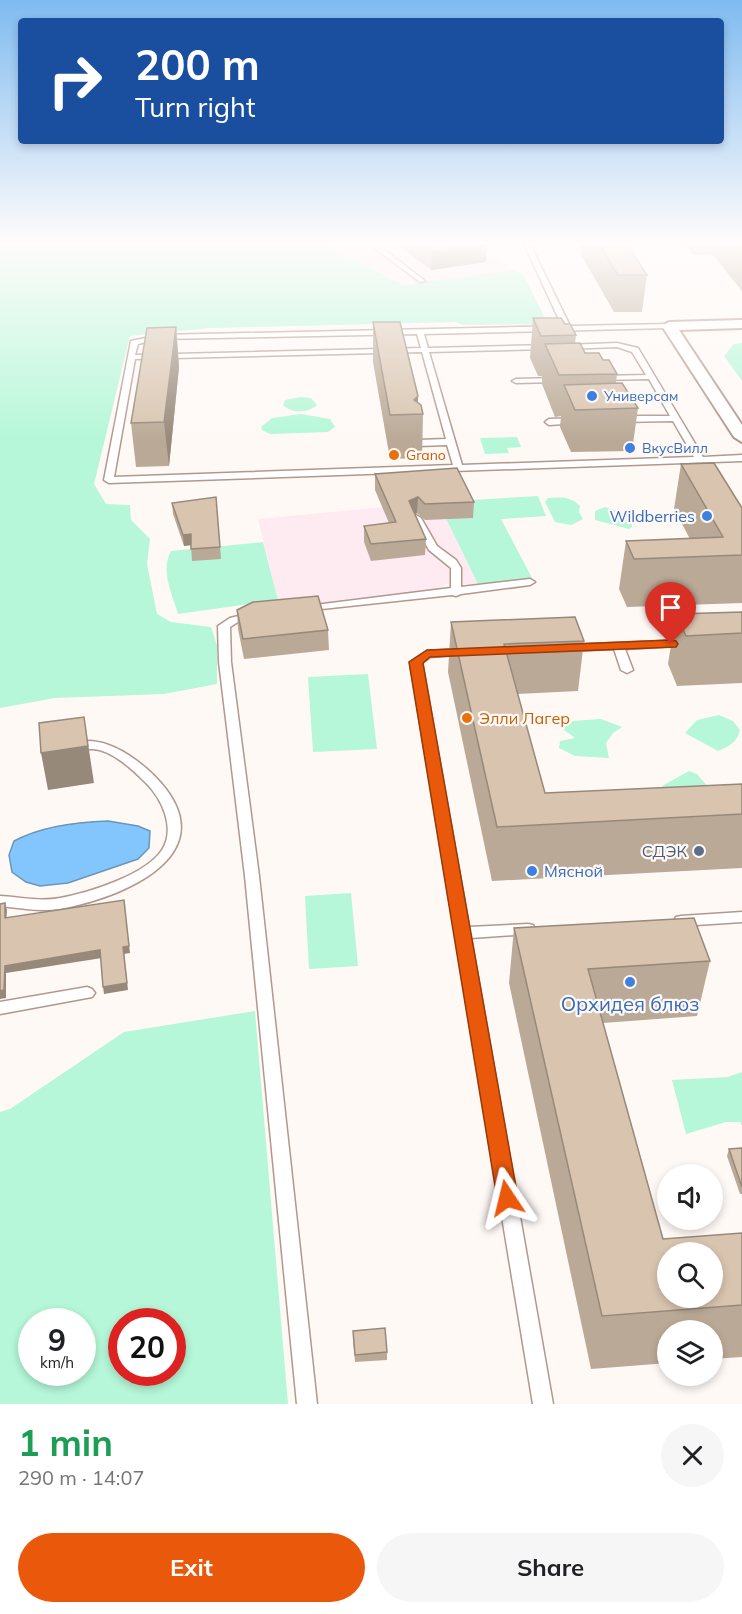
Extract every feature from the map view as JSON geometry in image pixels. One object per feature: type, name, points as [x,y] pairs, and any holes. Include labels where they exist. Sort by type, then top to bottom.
[{"type":"street","points":[[669,326],[742,324]]},
{"type":"street","points":[[669,326],[742,437]]},
{"type":"lane","points":[[558,310],[567,328]]},
{"type":"lane","points":[[669,326],[160,337],[134,343],[109,480],[742,458]]},
{"type":"lane","points":[[420,332],[458,468]]},
{"type":"lane","points":[[131,357],[617,345],[635,350],[700,459]]},
{"type":"lane","points":[[595,379],[651,377]]},
{"type":"lane","points":[[516,381],[561,380]]},
{"type":"lane","points":[[606,420],[676,418]]},
{"type":"lane","points":[[549,422],[583,421]]},
{"type":"lane","points":[[418,442],[450,442]]},
{"type":"lane","points":[[416,518],[433,548],[452,562],[456,568],[456,593]]},
{"type":"lane","points":[[291,611],[456,593],[530,582]]},
{"type":"lane","points":[[267,614],[234,620],[224,626],[225,662],[252,876],[307,1404]]},
{"type":"lane","points":[[559,649],[695,643]]},
{"type":"lane","points":[[618,646],[627,670]]},
{"type":"lane","points":[[475,652],[427,654],[416,662],[543,1404]]},
{"type":"lane","points":[[0,901],[47,905],[100,892],[139,876],[159,863],[169,850],[173,831],[171,809],[158,789],[139,769],[110,750],[94,744],[55,750]]},
{"type":"lane","points":[[663,922],[742,917]]},
{"type":"lane","points":[[461,933],[544,928]]},
{"type":"lane","points":[[0,1008],[87,993]]},
{"type":"shaded area","points":[[438,502],[478,584],[446,584],[439,589],[280,608],[258,519]]},
{"type":"green space","points":[[0,310],[541,310],[548,324],[463,325],[456,322],[210,328],[130,336],[94,484],[106,504],[130,505],[131,520],[150,539],[147,564],[157,614],[171,622],[211,627],[217,645],[217,684],[164,694],[55,698],[0,708]]},
{"type":"green space","points":[[742,343],[742,381],[724,356],[734,344]]},
{"type":"green space","points":[[300,397],[311,398],[317,405],[309,410],[300,411],[291,410],[283,405],[285,400]]},
{"type":"green space","points":[[301,414],[330,419],[335,427],[328,432],[270,434],[262,430],[261,427],[272,418]]},
{"type":"green space","points":[[517,437],[521,447],[507,448],[509,453],[485,454],[480,438]]},
{"type":"green space","points":[[538,496],[546,516],[501,519],[532,578],[478,584],[438,502]]},
{"type":"green space","points":[[561,497],[573,500],[580,506],[579,512],[583,519],[571,525],[555,522],[545,502],[548,498]]},
{"type":"green space","points":[[605,507],[633,520],[632,527],[629,529],[595,520],[595,511]]},
{"type":"green space","points":[[263,542],[278,600],[178,614],[167,574],[171,551]]},
{"type":"green space","points":[[368,674],[377,749],[313,752],[308,677]]},
{"type":"green space","points":[[719,715],[733,721],[740,730],[732,744],[718,751],[685,733],[697,720]]},
{"type":"green space","points":[[601,719],[622,727],[613,733],[606,743],[609,758],[575,756],[559,748],[560,741],[575,738],[564,730],[564,727],[573,721]]},
{"type":"green space","points":[[689,771],[697,774],[709,788],[669,791],[662,786]]},
{"type":"green space","points":[[351,893],[358,966],[309,969],[305,896]]},
{"type":"green space","points":[[255,1011],[288,1404],[0,1404],[0,1112],[10,1109],[124,1032]]},
{"type":"green space","points":[[742,1072],[742,1126],[740,1122],[726,1122],[686,1134],[672,1080],[728,1077]]},
{"type":"water","points":[[108,821],[138,826],[150,831],[149,848],[138,859],[68,883],[40,886],[26,882],[12,872],[9,855],[14,841],[60,826]]},
{"type":"building","points":[[533,318],[561,318],[565,324],[570,324],[576,335],[541,336]]},
{"type":"building","points":[[373,322],[400,322],[418,396],[414,400],[421,405],[423,414],[390,415]]},
{"type":"building","points":[[176,327],[164,422],[131,423],[147,328]]},
{"type":"building","points":[[580,343],[585,353],[599,353],[603,360],[609,360],[617,374],[559,375],[545,344]]},
{"type":"building","points":[[622,383],[638,408],[575,410],[564,385]]},
{"type":"building","points":[[714,463],[742,508],[742,555],[634,559],[626,541],[723,537],[681,464]]},
{"type":"building","points":[[457,468],[474,502],[425,504],[418,497],[409,501],[426,539],[371,544],[364,526],[396,522],[375,474]]},
{"type":"building","points":[[216,497],[220,547],[191,549],[191,534],[183,535],[172,503]]},
{"type":"building","points":[[318,596],[328,630],[243,639],[237,610],[253,602]]},
{"type":"building","points":[[742,612],[742,633],[686,636],[676,614]]},
{"type":"building","points":[[575,617],[584,641],[504,644],[545,793],[742,784],[742,814],[497,827],[451,622]]},
{"type":"building","points":[[84,717],[88,746],[41,753],[39,723]]},
{"type":"building","points":[[124,900],[129,946],[123,947],[127,983],[103,987],[100,950],[5,966],[4,990],[0,991],[0,904],[5,903],[5,918]]},
{"type":"building","points":[[694,918],[710,961],[588,969],[657,1217],[657,1230],[660,1230],[663,1239],[742,1233],[742,1305],[723,1306],[723,1242],[657,1242],[657,1308],[704,1308],[602,1316],[514,928]]},
{"type":"building","points":[[742,1148],[742,1187],[729,1149]]},
{"type":"building","points":[[385,1328],[387,1352],[355,1355],[353,1331]]},
{"type":"place","name":"Универсам","points":[[592,396]]},
{"type":"place","name":"ВкусВилл","points":[[630,448]]},
{"type":"place","name":"Grano","points":[[394,455]]},
{"type":"place","name":"Wildberries","points":[[707,516]]},
{"type":"place","name":"Элли Лагер","points":[[467,718]]},
{"type":"place","name":"СДЭК","points":[[699,851]]},
{"type":"place","name":"Мясной","points":[[532,871]]},
{"type":"place","name":"Орхидея блюз","points":[[630,982]]},
{"type":"route","points":[[507,1198],[416,662],[427,654],[671,644]]}]
